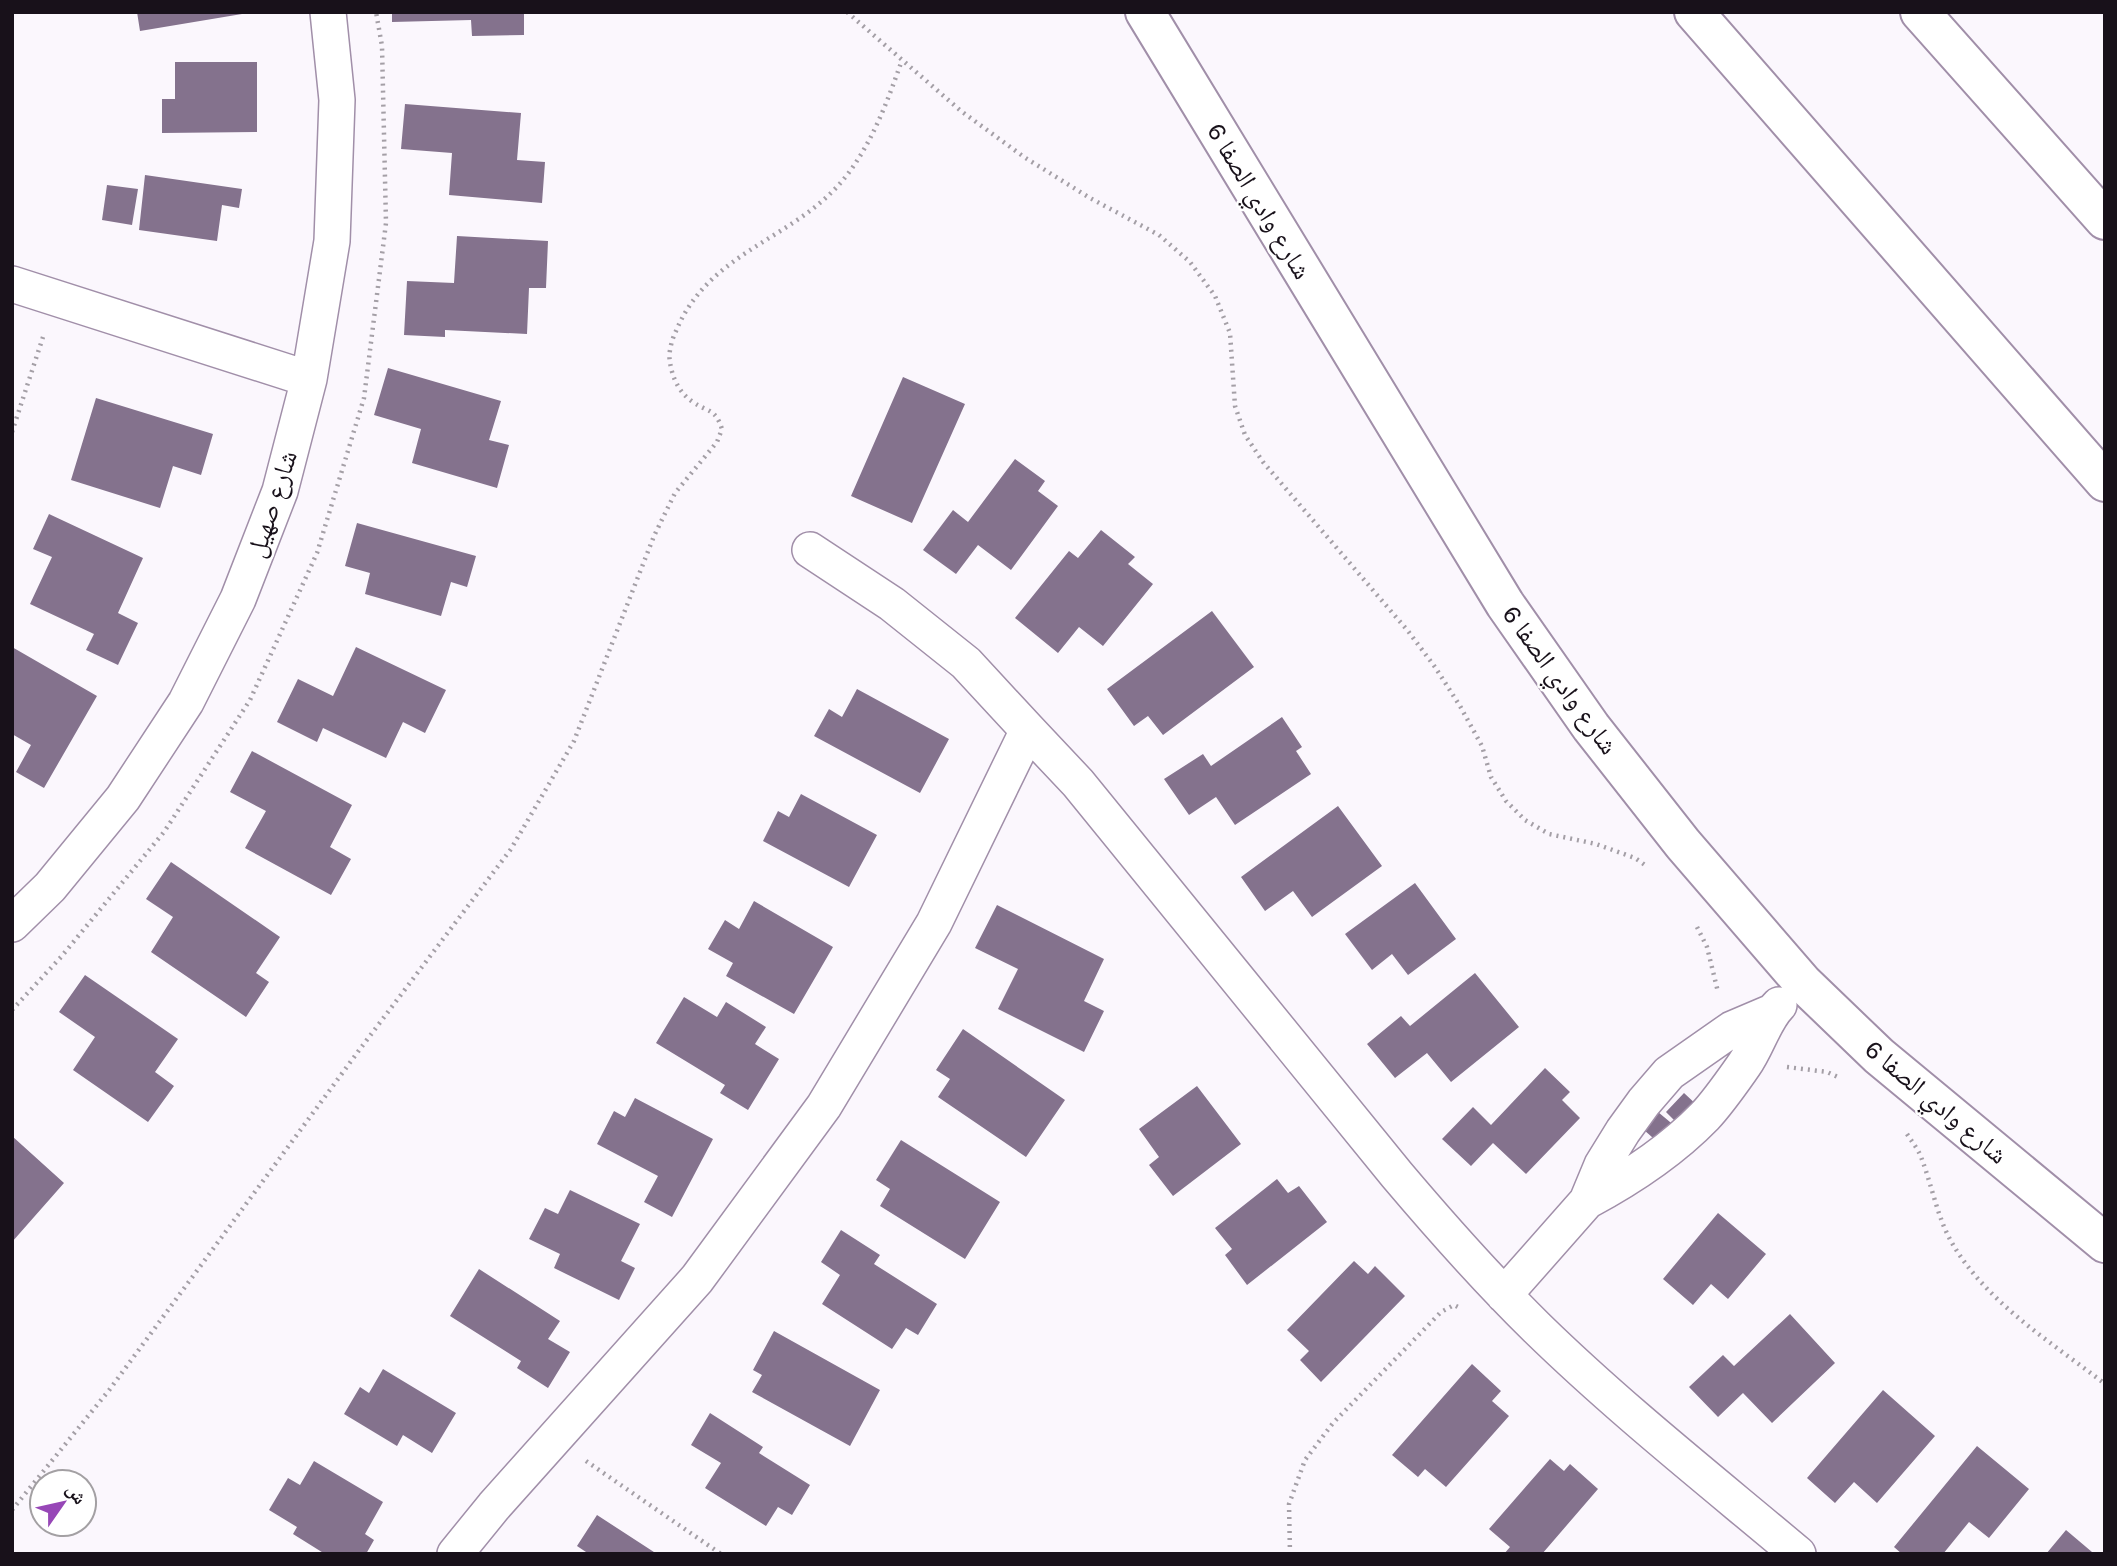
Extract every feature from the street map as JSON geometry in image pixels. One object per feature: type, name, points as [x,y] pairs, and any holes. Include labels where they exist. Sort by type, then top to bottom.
[{"type":"main road","name":"شارع وادي الصفا 6","points":[[1145,12],[1505,604],[1591,727],[1683,844],[1802,983],[1880,1056],[2105,1243]]},
{"type":"main road","points":[[1694,12],[2105,482]]},
{"type":"main road","points":[[1920,12],[2105,220]]},
{"type":"street","name":"شارع صهيل","points":[[12,924],[50,887],[123,799],[186,702],[238,599],[275,503],[309,379],[332,241],[337,100],[328,12]]},
{"type":"street","points":[[12,284],[309,379]]},
{"type":"street","points":[[810,550],[892,604],[966,663],[1078,783],[1397,1175],[1504,1295],[1600,1387],[1798,1554]]},
{"type":"street","points":[[455,1554],[494,1506],[697,1279],[824,1107],[934,923],[1028,730]]},
{"type":"street","points":[[1587,1201],[1652,1161],[1680,1140],[1706,1114],[1732,1051],[1802,983]]},
{"type":"street","points":[[1504,1295],[1587,1201],[1602,1166],[1623,1132],[1644,1102],[1670,1073],[1732,1051]]},
{"type":"street","points":[[1623,1132],[1652,1161]]},
{"type":"path","points":[[846,12],[961,111],[1024,157],[1090,198],[1159,235],[1190,262],[1214,296],[1230,333],[1236,406],[1245,435],[1263,462],[1435,667],[1482,746],[1492,777],[1506,801],[1525,820],[1549,834],[1596,844],[1635,858],[1645,866]]},
{"type":"path","points":[[12,1510],[110,1389],[511,849],[574,741],[654,536],[676,493],[717,442],[722,429],[718,416],[688,398],[674,379],[669,358],[674,335],[685,309],[704,285],[732,260],[811,211],[846,176],[873,134],[902,60]]},
{"type":"path","points":[[12,432],[44,337],[34,334]]},
{"type":"path","points":[[1696,923],[1707,947],[1732,1051],[1781,1066],[1827,1072],[1852,1084]]},
{"type":"path","points":[[1903,1128],[1920,1155],[1950,1241],[1974,1276],[2004,1306],[2105,1384]]},
{"type":"path","points":[[1290,1554],[1289,1504],[1305,1460],[1333,1423],[1441,1312],[1454,1305],[1462,1308]]},
{"type":"path","points":[[554,1440],[721,1554]]},
{"type":"building","points":[[137,12],[242,12],[242,14],[140,31]]},
{"type":"building","points":[[392,12],[524,12],[524,35],[472,36],[471,20],[392,22]]},
{"type":"building","points":[[175,62],[257,62],[257,132],[162,133],[162,99],[175,99]]},
{"type":"building","points":[[405,104],[521,113],[517,160],[545,162],[542,203],[449,195],[452,153],[401,149]]},
{"type":"building","points":[[145,175],[242,189],[239,208],[222,205],[217,241],[139,230]]},
{"type":"building","points":[[107,185],[138,189],[132,225],[102,220]]},
{"type":"building","points":[[457,236],[548,241],[546,288],[529,288],[527,334],[445,330],[445,337],[404,335],[407,281],[454,283]]},
{"type":"building","points":[[388,368],[501,401],[489,440],[509,445],[497,488],[412,463],[421,429],[374,415]]},
{"type":"building","points":[[903,377],[965,404],[912,523],[851,496]]},
{"type":"building","points":[[96,398],[213,434],[201,475],[173,466],[160,508],[71,480]]},
{"type":"building","points":[[1015,459],[1045,481],[1038,491],[1058,506],[1011,570],[978,545],[956,574],[923,550],[953,510],[968,522]]},
{"type":"building","points":[[49,514],[143,558],[118,613],[138,623],[118,665],[86,650],[94,634],[30,604],[52,557],[33,549]]},
{"type":"building","points":[[357,523],[476,556],[467,587],[451,582],[441,616],[365,594],[370,573],[345,566]]},
{"type":"building","points":[[1101,530],[1135,557],[1128,564],[1153,584],[1103,646],[1079,627],[1058,653],[1015,618],[1069,551],[1078,558]]},
{"type":"building","points":[[1212,611],[1254,667],[1163,735],[1148,716],[1134,726],[1107,689]]},
{"type":"building","points":[[12,647],[97,696],[44,788],[16,772],[31,745],[12,734]]},
{"type":"building","points":[[356,647],[446,690],[425,733],[403,722],[386,758],[323,728],[317,742],[277,722],[298,679],[333,696]]},
{"type":"building","points":[[857,689],[949,739],[920,793],[814,736],[829,709],[842,717]]},
{"type":"building","points":[[1282,717],[1302,747],[1296,751],[1311,774],[1235,825],[1216,797],[1189,815],[1164,779],[1203,754],[1211,766]]},
{"type":"building","points":[[252,751],[352,805],[330,847],[351,859],[331,895],[245,848],[266,811],[230,792]]},
{"type":"building","points":[[801,794],[877,835],[849,887],[763,841],[778,811],[789,817]]},
{"type":"building","points":[[1338,806],[1382,866],[1312,917],[1293,891],[1265,911],[1241,877]]},
{"type":"building","points":[[171,862],[280,937],[256,973],[269,982],[246,1017],[151,952],[173,917],[146,899]]},
{"type":"building","points":[[1415,883],[1456,939],[1408,975],[1392,954],[1372,970],[1345,934]]},
{"type":"building","points":[[754,901],[833,947],[794,1014],[726,976],[733,963],[708,949],[725,920],[739,929]]},
{"type":"building","points":[[997,905],[1104,959],[1084,1001],[1104,1011],[1084,1052],[998,1009],[1018,969],[975,948]]},
{"type":"building","points":[[1475,973],[1519,1027],[1451,1082],[1427,1053],[1395,1078],[1367,1044],[1401,1016],[1410,1026]]},
{"type":"building","points":[[85,975],[178,1039],[155,1072],[174,1086],[148,1122],[73,1070],[95,1037],[59,1012]]},
{"type":"building","points":[[684,997],[717,1017],[726,1002],[766,1027],[755,1044],[779,1059],[748,1110],[720,1093],[725,1085],[656,1043]]},
{"type":"building","points":[[963,1029],[1065,1100],[1026,1157],[938,1097],[950,1079],[936,1070]]},
{"type":"building","points":[[1545,1068],[1570,1092],[1562,1100],[1580,1118],[1526,1174],[1493,1143],[1471,1166],[1442,1139],[1473,1107],[1491,1125]]},
{"type":"building","points":[[1197,1086],[1241,1144],[1173,1196],[1149,1165],[1159,1157],[1139,1129]]},
{"type":"building","points":[[1684,1093],[1699,1107],[1681,1127],[1666,1112]]},
{"type":"building","points":[[635,1098],[713,1139],[672,1217],[644,1202],[658,1176],[597,1144],[614,1111],[625,1117]]},
{"type":"building","points":[[1658,1112],[1676,1127],[1661,1145],[1644,1130]]},
{"type":"building","points":[[12,1136],[64,1183],[12,1242]]},
{"type":"building","points":[[901,1140],[1000,1202],[965,1259],[880,1206],[890,1189],[876,1180]]},
{"type":"building","points":[[1277,1179],[1288,1193],[1299,1186],[1327,1222],[1247,1285],[1225,1255],[1232,1249],[1215,1228]]},
{"type":"building","points":[[570,1190],[640,1224],[621,1261],[635,1268],[619,1300],[554,1268],[560,1254],[529,1239],[545,1208],[558,1214]]},
{"type":"building","points":[[1718,1213],[1766,1254],[1728,1299],[1711,1284],[1693,1305],[1663,1279]]},
{"type":"building","points":[[841,1230],[880,1255],[874,1264],[937,1304],[918,1335],[906,1328],[892,1349],[822,1304],[840,1275],[821,1262]]},
{"type":"building","points":[[1354,1261],[1368,1274],[1375,1266],[1405,1296],[1321,1382],[1300,1360],[1309,1351],[1287,1330]]},
{"type":"building","points":[[479,1269],[560,1321],[548,1339],[570,1352],[548,1388],[517,1368],[521,1361],[450,1316]]},
{"type":"building","points":[[1790,1314],[1835,1363],[1772,1423],[1743,1393],[1718,1417],[1689,1387],[1723,1355],[1734,1366]]},
{"type":"building","points":[[774,1331],[880,1390],[850,1446],[752,1392],[762,1375],[753,1370]]},
{"type":"building","points":[[1472,1364],[1501,1391],[1492,1401],[1509,1416],[1446,1487],[1425,1469],[1418,1477],[1392,1455]]},
{"type":"building","points":[[383,1369],[456,1413],[432,1453],[403,1435],[397,1446],[344,1414],[360,1387],[369,1393]]},
{"type":"building","points":[[1883,1390],[1935,1436],[1877,1503],[1854,1482],[1835,1503],[1807,1478]]},
{"type":"building","points":[[710,1413],[763,1447],[759,1453],[810,1485],[792,1515],[778,1507],[766,1526],[705,1488],[721,1463],[691,1445]]},
{"type":"building","points":[[1977,1446],[2029,1489],[1989,1538],[1969,1522],[1943,1554],[1902,1554],[1894,1547]]},
{"type":"building","points":[[1550,1459],[1564,1471],[1570,1464],[1598,1489],[1542,1554],[1504,1554],[1510,1547],[1489,1529]]},
{"type":"building","points":[[314,1461],[383,1502],[365,1534],[374,1540],[366,1554],[325,1554],[293,1534],[297,1527],[269,1510],[288,1478],[300,1485]]},
{"type":"building","points":[[597,1515],[657,1554],[589,1554],[577,1546]]},
{"type":"building","points":[[2066,1530],[2092,1552],[2091,1554],[2046,1554]]}]
